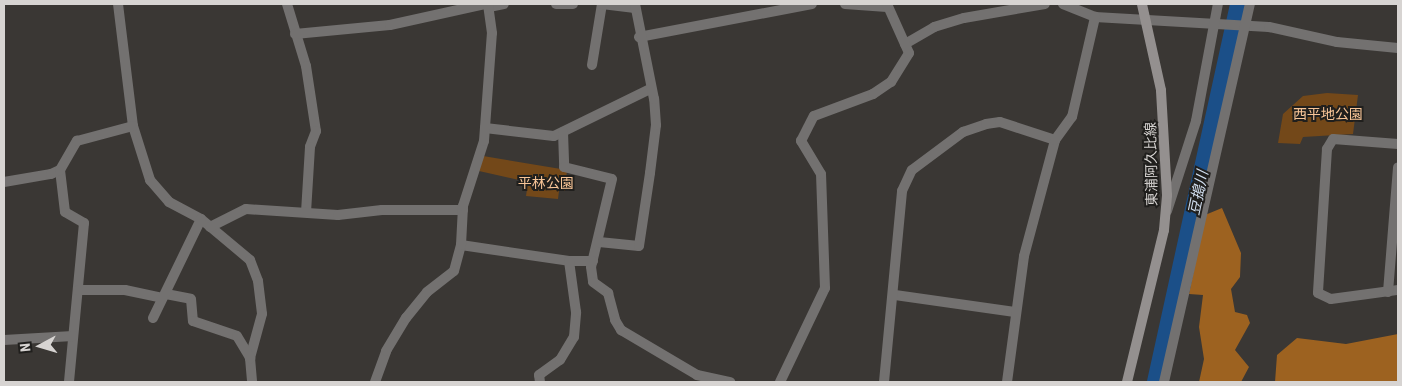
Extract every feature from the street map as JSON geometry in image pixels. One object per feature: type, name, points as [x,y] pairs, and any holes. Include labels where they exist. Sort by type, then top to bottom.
[{"type":"main road","name":"東浦阿久比線","points":[[1127,382],[1165,216],[1167,140],[1147,22],[1142,4]]},
{"type":"street","points":[[118,4],[133,126],[145,167],[157,192],[201,219],[250,260],[258,281],[262,314],[250,358],[252,382]]},
{"type":"street","points":[[287,4],[311,89],[316,131],[310,147],[306,212]]},
{"type":"street","points":[[295,34],[390,25],[487,5],[504,4]]},
{"type":"street","points":[[556,4],[573,4]]},
{"type":"street","points":[[592,65],[602,4],[634,6],[656,125],[639,246],[599,242]]},
{"type":"street","points":[[746,15],[747,4]]},
{"type":"street","points":[[640,37],[746,15],[812,4]]},
{"type":"street","points":[[780,382],[825,288],[820,174],[801,141],[814,116],[873,94],[891,82],[909,53],[887,5],[845,4]]},
{"type":"street","points":[[905,44],[934,27],[964,18],[1045,4]]},
{"type":"street","points":[[1063,4],[1095,17],[1147,22],[1248,25],[1337,42],[1398,48]]},
{"type":"street","points":[[1165,216],[1196,120],[1218,4]]},
{"type":"street","points":[[1164,382],[1231,78],[1248,25],[1250,4]]},
{"type":"street","points":[[375,382],[386,351],[406,318],[427,292],[454,271],[461,245],[463,210],[485,128],[492,33],[487,5]]},
{"type":"street","points":[[1007,382],[1024,256],[1055,140],[1072,117],[1095,17]]},
{"type":"street","points":[[485,128],[540,135],[563,132],[650,89]]},
{"type":"street","points":[[884,382],[895,295],[902,191],[921,161],[963,132],[1000,122],[1055,140]]},
{"type":"street","points":[[69,382],[84,223],[65,212],[60,170],[77,141],[133,126]]},
{"type":"street","points":[[563,132],[564,167],[612,179],[599,242],[593,260],[593,282],[608,293],[622,330],[696,375],[730,382]]},
{"type":"street","points":[[1398,144],[1333,139],[1327,149],[1318,293],[1331,299],[1393,291],[1398,167]]},
{"type":"street","points":[[4,182],[60,170]]},
{"type":"street","points":[[210,227],[246,209],[298,214],[306,212],[338,215],[382,210],[463,210]]},
{"type":"street","points":[[152,318],[201,219]]},
{"type":"street","points":[[461,245],[569,261],[593,260]]},
{"type":"street","points":[[540,382],[539,375],[565,355],[574,337],[576,312],[569,261]]},
{"type":"street","points":[[78,290],[125,290],[191,299],[193,321],[237,336],[250,358]]},
{"type":"street","points":[[895,295],[1016,312]]},
{"type":"street","points":[[4,340],[73,336]]},
{"type":"green space","name":"西平地公園","points":[[1327,93],[1358,95],[1353,134],[1303,137],[1300,144],[1278,143],[1283,114],[1303,96]]},
{"type":"green space","name":"平林公園","points":[[483,156],[567,170],[565,191],[559,191],[558,199],[526,196],[528,182],[479,171]]},
{"type":"shaded area","points":[[1222,208],[1241,253],[1240,277],[1231,289],[1235,312],[1247,315],[1250,323],[1235,350],[1249,367],[1241,382],[1199,382],[1204,359],[1199,327],[1203,295],[1189,294],[1205,215]]},
{"type":"shaded area","points":[[1398,334],[1398,382],[1275,382],[1277,355],[1297,338],[1346,344]]},
{"type":"waterway","name":"豆搗川","points":[[1157,382],[1240,4]]}]
